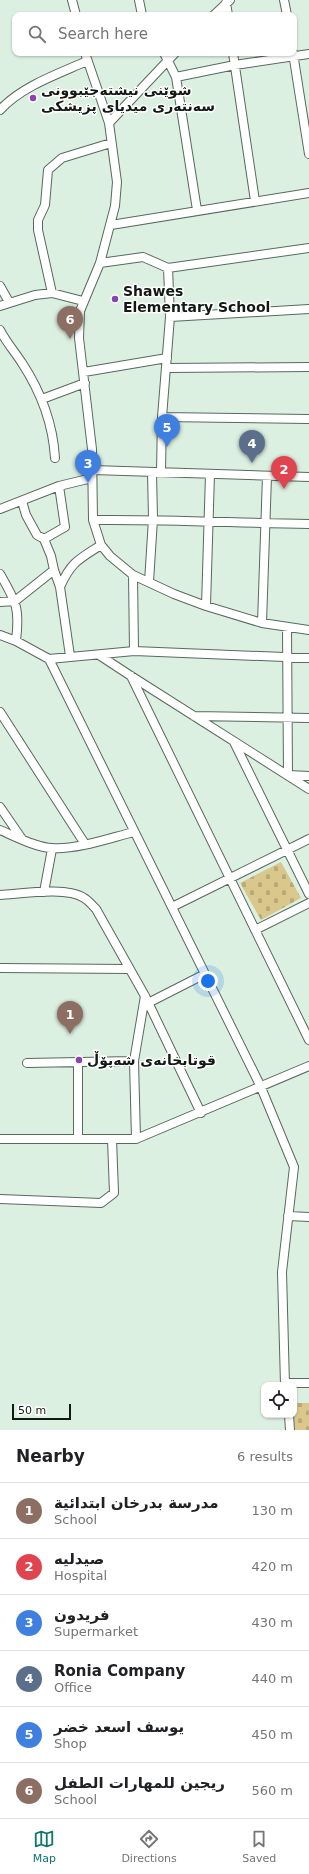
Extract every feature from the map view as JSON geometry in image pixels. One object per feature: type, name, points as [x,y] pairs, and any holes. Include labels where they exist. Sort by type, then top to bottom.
[{"type":"street","points":[[72,0],[75,12]]},
{"type":"street","points":[[139,0],[141,12]]},
{"type":"street","points":[[284,0],[286,12]]},
{"type":"street","points":[[217,12],[228,2]]},
{"type":"street","points":[[297,55],[309,54]]},
{"type":"street","points":[[108,123],[166,56],[176,77],[197,210]]},
{"type":"street","points":[[234,56],[255,201]]},
{"type":"street","points":[[176,77],[287,56]]},
{"type":"street","points":[[293,56],[309,154]]},
{"type":"street","points":[[0,110],[8,102],[29,88],[86,57],[108,123],[117,182],[115,206],[100,263],[80,311],[79,338],[92,449],[93,520],[101,545],[110,556],[133,575],[206,606],[262,623],[309,630]]},
{"type":"street","points":[[52,293],[38,230],[38,220],[45,205],[48,170],[62,158],[111,144]]},
{"type":"street","points":[[111,225],[309,193]]},
{"type":"street","points":[[100,263],[143,257],[168,268],[309,248]]},
{"type":"street","points":[[149,582],[156,472],[167,368],[170,317],[168,268]]},
{"type":"street","points":[[0,286],[9,302]]},
{"type":"street","points":[[0,306],[9,302],[52,293],[83,301]]},
{"type":"street","points":[[170,317],[309,309]]},
{"type":"street","points":[[0,330],[22,363],[42,398],[54,442],[55,458]]},
{"type":"street","points":[[84,372],[167,358]]},
{"type":"street","points":[[167,368],[309,367]]},
{"type":"street","points":[[42,398],[85,383]]},
{"type":"street","points":[[162,417],[309,419]]},
{"type":"street","points":[[0,509],[92,474],[156,472],[309,477]]},
{"type":"street","points":[[206,606],[210,474]]},
{"type":"street","points":[[262,623],[264,523],[267,476]]},
{"type":"street","points":[[44,539],[65,527],[59,486]]},
{"type":"street","points":[[22,501],[26,515],[37,535],[44,539],[51,556],[60,587],[70,656]]},
{"type":"street","points":[[93,520],[153,519],[208,522],[309,524]]},
{"type":"street","points":[[60,587],[67,570],[75,562],[101,545]]},
{"type":"street","points":[[0,602],[15,601],[54,570]]},
{"type":"street","points":[[0,574],[15,601],[19,619],[16,641]]},
{"type":"street","points":[[133,575],[134,651]]},
{"type":"street","points":[[287,627],[286,657],[288,776]]},
{"type":"street","points":[[0,635],[16,641],[48,659],[260,1086],[294,1167],[282,1272],[285,1382]]},
{"type":"street","points":[[48,659],[134,651],[309,658]]},
{"type":"street","points":[[100,654],[131,676],[309,789]]},
{"type":"street","points":[[131,676],[309,1040]]},
{"type":"street","points":[[0,712],[85,844]]},
{"type":"street","points":[[194,716],[309,718]]},
{"type":"street","points":[[234,741],[309,894]]},
{"type":"street","points":[[288,776],[309,776]]},
{"type":"street","points":[[0,807],[22,839]]},
{"type":"street","points":[[0,830],[22,839],[52,848],[85,844],[134,832]]},
{"type":"street","points":[[172,907],[309,839]]},
{"type":"street","points":[[44,892],[52,848]]},
{"type":"street","points":[[0,895],[44,892],[69,893],[84,897],[96,909],[146,1000],[201,1113]]},
{"type":"street","points":[[255,930],[309,903]]},
{"type":"street","points":[[0,968],[129,969]]},
{"type":"street","points":[[146,1000],[205,974]]},
{"type":"street","points":[[136,1139],[134,1061],[146,1000]]},
{"type":"street","points":[[27,1063],[134,1061]]},
{"type":"street","points":[[78,1062],[78,1139]]},
{"type":"street","points":[[0,1139],[136,1139],[201,1113],[260,1086],[309,1066]]},
{"type":"street","points":[[0,1199],[101,1203],[114,1193],[112,1139]]},
{"type":"street","points":[[288,1216],[309,1217]]},
{"type":"street","points":[[297,1384],[309,1383]]},
{"type":"street","points":[[289,1418],[290,1430]]},
{"type":"green space","points":[[281,862],[301,898],[261,920],[240,883]]},
{"type":"green space","points":[[297,1403],[309,1403],[309,1430],[295,1430],[293,1418],[297,1418]]},
{"type":"place","name":"شوێنی نیشتەجێبوونی سەنتەری میدیای پزیشکی","points":[[33,98]]},
{"type":"place","name":"Shawes Elementary School","points":[[115,299]]},
{"type":"place","name":"ريجين للمهارات الطفل","points":[[70,339]]},
{"type":"place","name":"يوسف اسعد خضر","points":[[167,447]]},
{"type":"place","name":"Ronia Company","points":[[252,463]]},
{"type":"place","name":"فريدون","points":[[88,483]]},
{"type":"place","name":"صیدلیە","points":[[284,489]]},
{"type":"place","name":"مدرسة بدرخان ابتدائية","points":[[70,1034]]},
{"type":"place","name":"قوتابخانەی شەپۆڵ","points":[[79,1060]]}]
